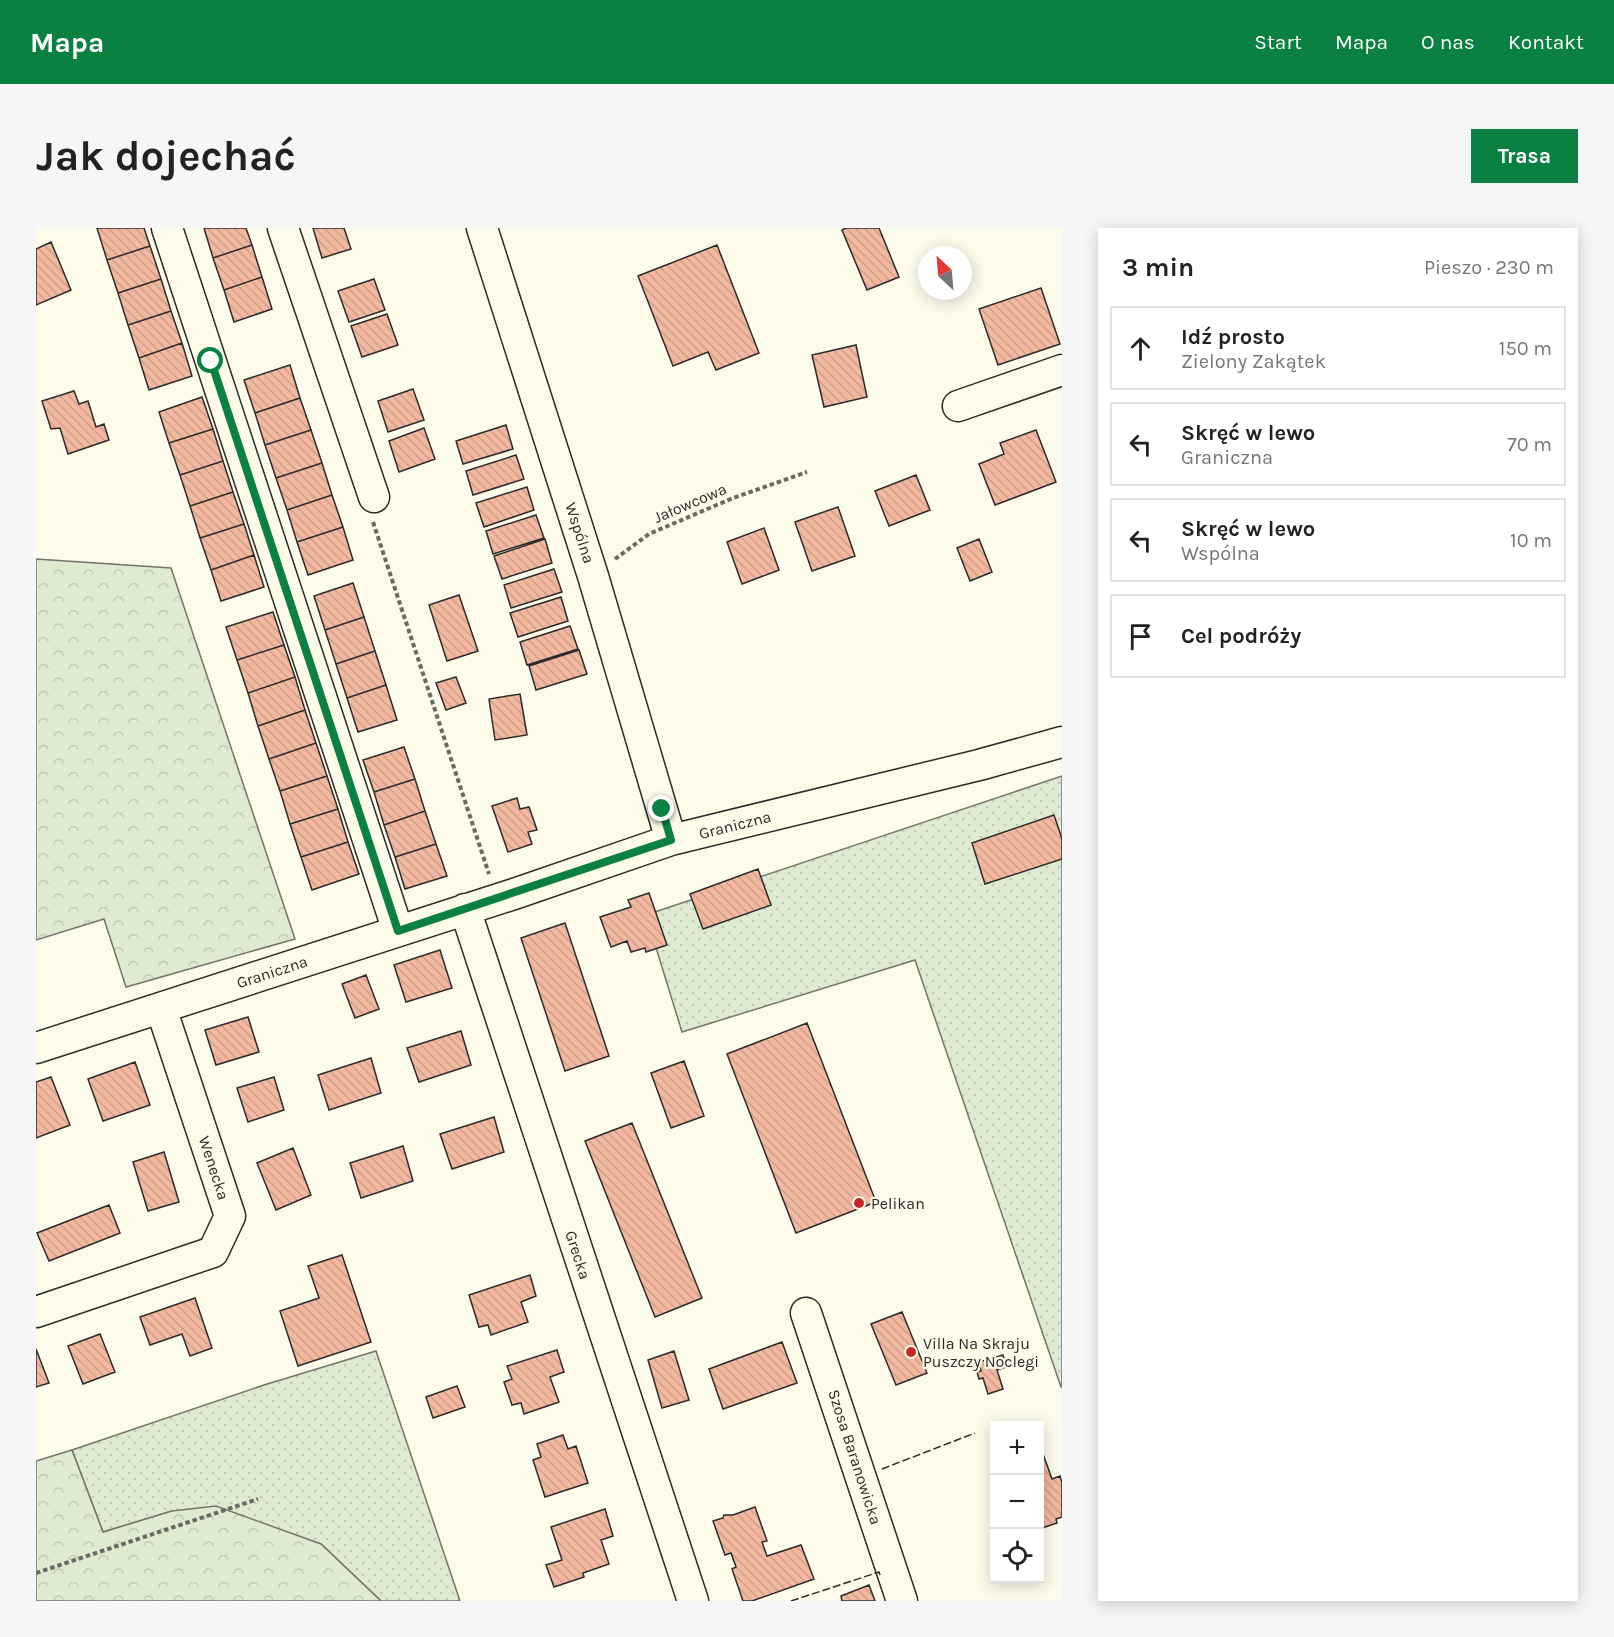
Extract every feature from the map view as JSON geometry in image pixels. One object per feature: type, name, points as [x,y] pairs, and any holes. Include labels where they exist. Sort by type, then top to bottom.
[{"type":"street","points":[[167,228],[398,931]]},
{"type":"street","points":[[283,228],[374,497]]},
{"type":"street","name":"Wspólna","points":[[482,228],[593,576],[671,840]]},
{"type":"street","points":[[958,406],[1062,370]]},
{"type":"street","name":"Graniczna","points":[[36,1048],[671,840],[979,765],[1062,742]]},
{"type":"street","name":"Grecka","points":[[465,909],[693,1601]]},
{"type":"street","name":"Wenecka","points":[[36,1312],[213,1252],[230,1216],[161,1008]]},
{"type":"street","name":"Szosa Baranowicka","points":[[806,1313],[902,1601]]},
{"type":"path","name":"Jałowcowa","points":[[593,576],[649,534],[733,498],[807,472]]},
{"type":"path","points":[[374,497],[368,508],[489,874]]},
{"type":"path","points":[[36,1573],[258,1498]]},
{"type":"green space","points":[[36,559],[171,568],[295,939],[126,987],[104,919],[36,940]]},
{"type":"green space","points":[[1062,776],[1061,1387],[915,960],[682,1032],[646,915]]},
{"type":"green space","points":[[376,1351],[460,1601],[381,1601],[321,1544],[172,1511],[103,1532],[72,1450],[264,1385]]},
{"type":"green space","points":[[72,1450],[103,1532],[172,1511],[216,1506],[321,1544],[381,1601],[36,1601],[36,1461]]},
{"type":"building","points":[[97,228],[144,228],[150,246],[107,260]]},
{"type":"building","points":[[204,228],[246,228],[252,245],[213,258]]},
{"type":"building","points":[[313,228],[344,228],[351,249],[322,258]]},
{"type":"building","points":[[879,228],[899,277],[867,290],[842,230]]},
{"type":"building","points":[[51,242],[71,290],[36,305],[36,249]]},
{"type":"building","points":[[252,245],[262,277],[224,290],[213,258]]},
{"type":"building","points":[[717,245],[759,353],[716,370],[708,352],[673,366],[638,276]]},
{"type":"building","points":[[150,246],[161,279],[118,293],[107,260]]},
{"type":"building","points":[[262,277],[272,309],[234,322],[224,290]]},
{"type":"building","points":[[161,279],[171,311],[128,325],[118,293]]},
{"type":"building","points":[[374,279],[385,310],[349,322],[338,291]]},
{"type":"building","points":[[1041,288],[1060,344],[998,365],[979,309]]},
{"type":"building","points":[[171,311],[182,343],[139,358],[128,325]]},
{"type":"building","points":[[387,314],[398,345],[362,357],[351,326]]},
{"type":"building","points":[[182,343],[192,376],[149,390],[139,358]]},
{"type":"building","points":[[856,345],[867,397],[824,407],[812,355]]},
{"type":"building","points":[[290,365],[300,398],[255,413],[244,380]]},
{"type":"building","points":[[413,389],[424,420],[388,432],[378,401]]},
{"type":"building","points":[[74,391],[79,404],[88,401],[96,427],[104,424],[109,440],[68,454],[60,428],[51,429],[42,401]]},
{"type":"building","points":[[202,397],[213,429],[169,443],[159,412]]},
{"type":"building","points":[[300,398],[311,430],[265,445],[255,413]]},
{"type":"building","points":[[506,425],[513,449],[463,464],[456,441]]},
{"type":"building","points":[[424,428],[435,459],[399,472],[389,441]]},
{"type":"building","points":[[213,429],[223,461],[180,475],[169,443]]},
{"type":"building","points":[[311,430],[322,463],[276,478],[265,445]]},
{"type":"building","points":[[1036,430],[1056,482],[995,505],[979,464],[1004,454],[1000,443]]},
{"type":"building","points":[[516,455],[524,479],[473,495],[466,471]]},
{"type":"building","points":[[223,461],[233,492],[190,506],[180,475]]},
{"type":"building","points":[[322,463],[332,495],[287,510],[276,478]]},
{"type":"building","points":[[916,475],[930,510],[889,526],[875,491]]},
{"type":"building","points":[[527,487],[534,510],[484,527],[476,503]]},
{"type":"building","points":[[233,492],[244,524],[200,538],[190,506]]},
{"type":"building","points":[[332,495],[343,527],[297,542],[287,510]]},
{"type":"building","points":[[838,507],[855,556],[812,571],[795,522]]},
{"type":"building","points":[[536,515],[544,538],[493,554],[486,531]]},
{"type":"building","points":[[244,524],[254,555],[211,570],[200,538]]},
{"type":"building","points":[[343,527],[353,560],[308,575],[297,542]]},
{"type":"building","points":[[764,528],[779,570],[742,584],[727,542]]},
{"type":"building","points":[[545,539],[552,563],[502,579],[494,556]]},
{"type":"building","points":[[979,539],[992,572],[970,581],[957,548]]},
{"type":"building","points":[[254,555],[264,587],[221,601],[211,570]]},
{"type":"building","points":[[554,569],[562,592],[511,608],[504,585]]},
{"type":"building","points":[[353,583],[364,617],[325,630],[314,596]]},
{"type":"building","points":[[459,595],[478,651],[447,661],[429,605]]},
{"type":"building","points":[[561,597],[568,621],[518,637],[510,613]]},
{"type":"building","points":[[273,612],[284,645],[237,660],[226,627]]},
{"type":"building","points":[[364,617],[375,651],[336,664],[325,630]]},
{"type":"building","points":[[570,626],[578,649],[527,665],[520,642]]},
{"type":"building","points":[[284,645],[295,677],[248,693],[237,660]]},
{"type":"building","points":[[579,650],[587,674],[536,690],[529,666]]},
{"type":"building","points":[[375,651],[386,685],[347,698],[336,664]]},
{"type":"building","points":[[295,677],[305,710],[258,726],[248,693]]},
{"type":"building","points":[[456,677],[466,703],[446,710],[436,683]]},
{"type":"building","points":[[386,685],[397,720],[358,732],[347,698]]},
{"type":"building","points":[[520,694],[527,735],[495,740],[489,699]]},
{"type":"building","points":[[305,710],[316,743],[269,759],[258,726]]},
{"type":"building","points":[[316,743],[327,776],[280,791],[269,759]]},
{"type":"building","points":[[404,747],[415,779],[374,792],[363,760]]},
{"type":"building","points":[[327,776],[338,809],[290,824],[280,791]]},
{"type":"building","points":[[415,779],[425,811],[384,825],[374,792]]},
{"type":"building","points":[[517,798],[520,809],[529,807],[537,830],[528,832],[532,844],[508,852],[492,806]]},
{"type":"building","points":[[338,809],[348,842],[301,857],[290,824]]},
{"type":"building","points":[[425,811],[436,844],[395,857],[384,825]]},
{"type":"building","points":[[1054,815],[1062,839],[1062,859],[985,884],[972,843]]},
{"type":"building","points":[[348,842],[359,874],[312,890],[301,857]]},
{"type":"building","points":[[436,844],[447,876],[405,889],[395,857]]},
{"type":"building","points":[[758,869],[771,905],[703,929],[690,894]]},
{"type":"building","points":[[649,893],[667,945],[646,952],[645,948],[631,952],[627,941],[611,947],[600,917],[631,907],[628,900]]},
{"type":"building","points":[[565,923],[609,1056],[565,1071],[521,938]]},
{"type":"building","points":[[440,950],[452,988],[406,1002],[394,965]]},
{"type":"building","points":[[366,975],[379,1009],[355,1018],[342,984]]},
{"type":"building","points":[[248,1017],[259,1052],[216,1065],[205,1030]]},
{"type":"building","points":[[807,1023],[876,1202],[796,1233],[727,1054]]},
{"type":"building","points":[[461,1031],[471,1065],[419,1082],[407,1048]]},
{"type":"building","points":[[371,1058],[381,1093],[329,1110],[318,1075]]},
{"type":"building","points":[[684,1061],[704,1116],[671,1128],[651,1073]]},
{"type":"building","points":[[135,1062],[150,1105],[103,1121],[88,1079]]},
{"type":"building","points":[[51,1077],[70,1125],[36,1138],[36,1082]]},
{"type":"building","points":[[274,1077],[284,1110],[248,1122],[237,1088]]},
{"type":"building","points":[[494,1117],[504,1152],[452,1169],[440,1134]]},
{"type":"building","points":[[632,1123],[702,1298],[655,1317],[585,1141]]},
{"type":"building","points":[[403,1146],[413,1181],[361,1198],[350,1163]]},
{"type":"building","points":[[293,1148],[311,1195],[276,1210],[257,1163]]},
{"type":"building","points":[[164,1152],[179,1202],[148,1211],[133,1162]]},
{"type":"building","points":[[109,1205],[120,1233],[49,1261],[37,1233]]},
{"type":"building","points":[[342,1255],[371,1342],[298,1366],[280,1311],[319,1298],[308,1266]]},
{"type":"building","points":[[530,1275],[536,1296],[521,1302],[528,1322],[491,1335],[488,1325],[479,1327],[469,1295]]},
{"type":"building","points":[[195,1298],[212,1348],[190,1356],[182,1334],[150,1345],[140,1317]]},
{"type":"building","points":[[902,1312],[927,1373],[896,1385],[871,1324]]},
{"type":"building","points":[[100,1334],[115,1372],[83,1384],[68,1346]]},
{"type":"building","points":[[782,1342],[797,1383],[723,1409],[709,1369]]},
{"type":"building","points":[[36,1349],[49,1383],[36,1387]]},
{"type":"building","points":[[557,1350],[564,1372],[550,1377],[559,1402],[524,1414],[521,1403],[512,1405],[504,1382],[512,1379],[507,1366]]},
{"type":"building","points":[[674,1351],[689,1400],[662,1408],[648,1360]]},
{"type":"building","points":[[1003,1355],[1006,1367],[997,1370],[1003,1389],[988,1394],[983,1378],[979,1379],[977,1372],[981,1371],[979,1362]]},
{"type":"building","points":[[457,1386],[465,1407],[433,1418],[426,1397]]},
{"type":"building","points":[[563,1435],[568,1449],[576,1446],[588,1483],[545,1497],[533,1460],[541,1457],[537,1444]]},
{"type":"building","points":[[1044,1457],[1052,1479],[1060,1476],[1062,1483],[1062,1517],[1056,1519],[1057,1523],[1044,1527]]},
{"type":"building","points":[[755,1507],[767,1541],[762,1542],[767,1556],[801,1545],[814,1579],[752,1601],[743,1601],[732,1569],[736,1567],[731,1553],[725,1555],[713,1521],[723,1518],[724,1515],[733,1515]]},
{"type":"building","points":[[605,1509],[613,1536],[601,1540],[609,1564],[583,1573],[584,1577],[554,1587],[546,1565],[562,1560],[551,1527]]},
{"type":"building","points":[[869,1585],[875,1601],[842,1601],[841,1596]]},
{"type":"fence","points":[[882,1469],[975,1433]]},
{"type":"fence","points":[[791,1601],[879,1572],[880,1575]]},
{"type":"place","name":"Pelikan","points":[[859,1203]]},
{"type":"place","name":"Villa Na Skraju Puszczy Noclegi","points":[[911,1352]]},
{"type":"route","points":[[211,361],[398,931],[671,840],[662,809]]}]
